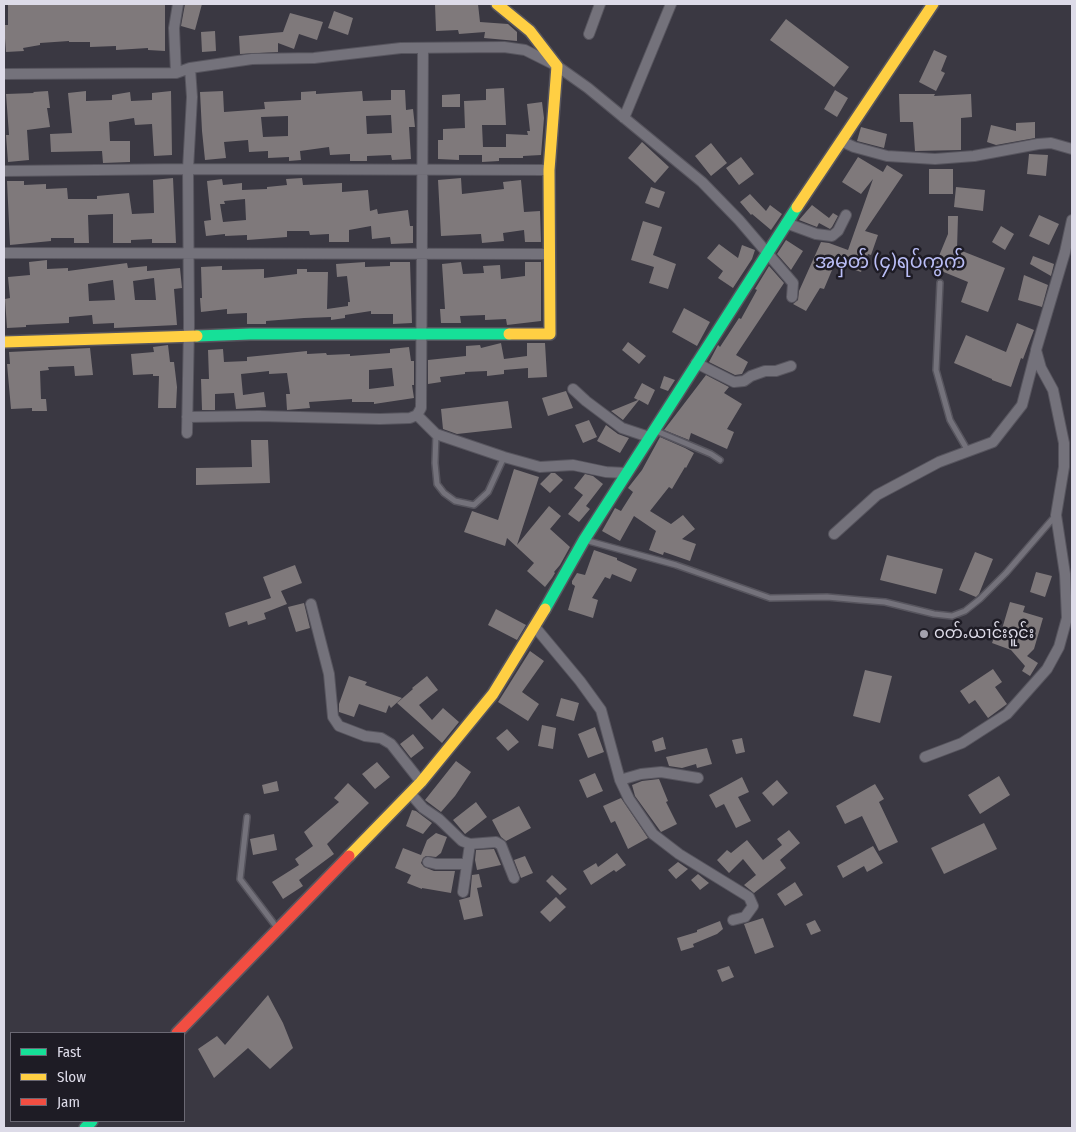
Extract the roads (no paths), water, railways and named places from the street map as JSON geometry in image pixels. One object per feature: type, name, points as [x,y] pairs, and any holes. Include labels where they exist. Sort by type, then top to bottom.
[{"type":"street","points":[[176,73],[174,28],[178,4]]},
{"type":"street","points":[[4,342],[189,335],[550,334],[549,170],[557,66],[530,31],[497,4]]},
{"type":"street","points":[[589,34],[600,4]]},
{"type":"street","points":[[624,118],[671,4]]},
{"type":"street","points":[[178,1032],[421,782],[493,694],[535,627],[584,540],[696,362],[932,4]]},
{"type":"street","points":[[4,74],[176,73],[190,68],[252,59],[314,58],[401,48],[504,47],[525,50],[557,66],[588,88],[702,182],[739,220],[793,283],[792,297]]},
{"type":"street","points":[[187,417],[259,416],[380,420],[410,418],[417,415],[421,408],[423,48]]},
{"type":"street","points":[[187,433],[189,335],[188,169],[192,98],[190,68]]},
{"type":"street","points":[[841,141],[854,147],[887,156],[935,159],[974,156],[1051,143],[1072,149]]},
{"type":"street","points":[[4,171],[188,169],[549,170]]},
{"type":"street","points":[[786,223],[816,234],[832,236],[838,231],[846,215]]},
{"type":"street","points":[[834,534],[877,495],[939,462],[993,442],[1022,405],[1072,220]]},
{"type":"street","points":[[4,253],[550,254]]},
{"type":"street","points":[[925,757],[962,743],[1007,714],[1047,669],[1059,647],[1067,618],[1065,574],[1056,515],[1064,468],[1064,443],[1053,390],[1041,368],[1036,350]]},
{"type":"street","points":[[696,362],[734,382],[744,382],[750,376],[791,366]]},
{"type":"street","points":[[573,388],[586,401],[622,428],[651,433]]},
{"type":"street","points":[[417,415],[436,434],[540,467],[573,465],[606,472],[626,473]]},
{"type":"street","points":[[311,604],[330,674],[333,717],[339,726],[365,736],[381,738],[391,744],[421,782]]},
{"type":"street","points":[[535,627],[580,681],[601,710],[620,780],[629,799],[653,834],[679,854],[749,897],[753,906],[745,916],[733,920]]},
{"type":"street","points":[[620,780],[641,774],[661,772],[698,778]]},
{"type":"street","points":[[410,793],[423,808],[439,819],[462,841],[470,844],[496,842],[501,845],[514,878]]},
{"type":"street","points":[[463,892],[470,844]]},
{"type":"street","points":[[428,862],[436,864],[467,864]]},
{"type":"lane","points":[[940,283],[936,370],[950,420],[968,451]]},
{"type":"lane","points":[[651,433],[711,454],[720,460]]},
{"type":"lane","points":[[436,434],[435,463],[437,484],[444,494],[455,501],[474,504],[488,492],[504,457]]},
{"type":"lane","points":[[584,540],[676,565],[770,598],[827,597],[885,602],[934,614],[952,616],[965,611],[980,599],[1006,573],[1056,515]]},
{"type":"lane","points":[[247,817],[240,879],[278,930]]},
{"type":"place","name":"ဝတ်ႉယၢင်းၵူင်း","points":[[924,634]]},
{"type":"district","name":"အမှတ် (၄)ရပ်ကွက်","points":[[890,263]]}]
